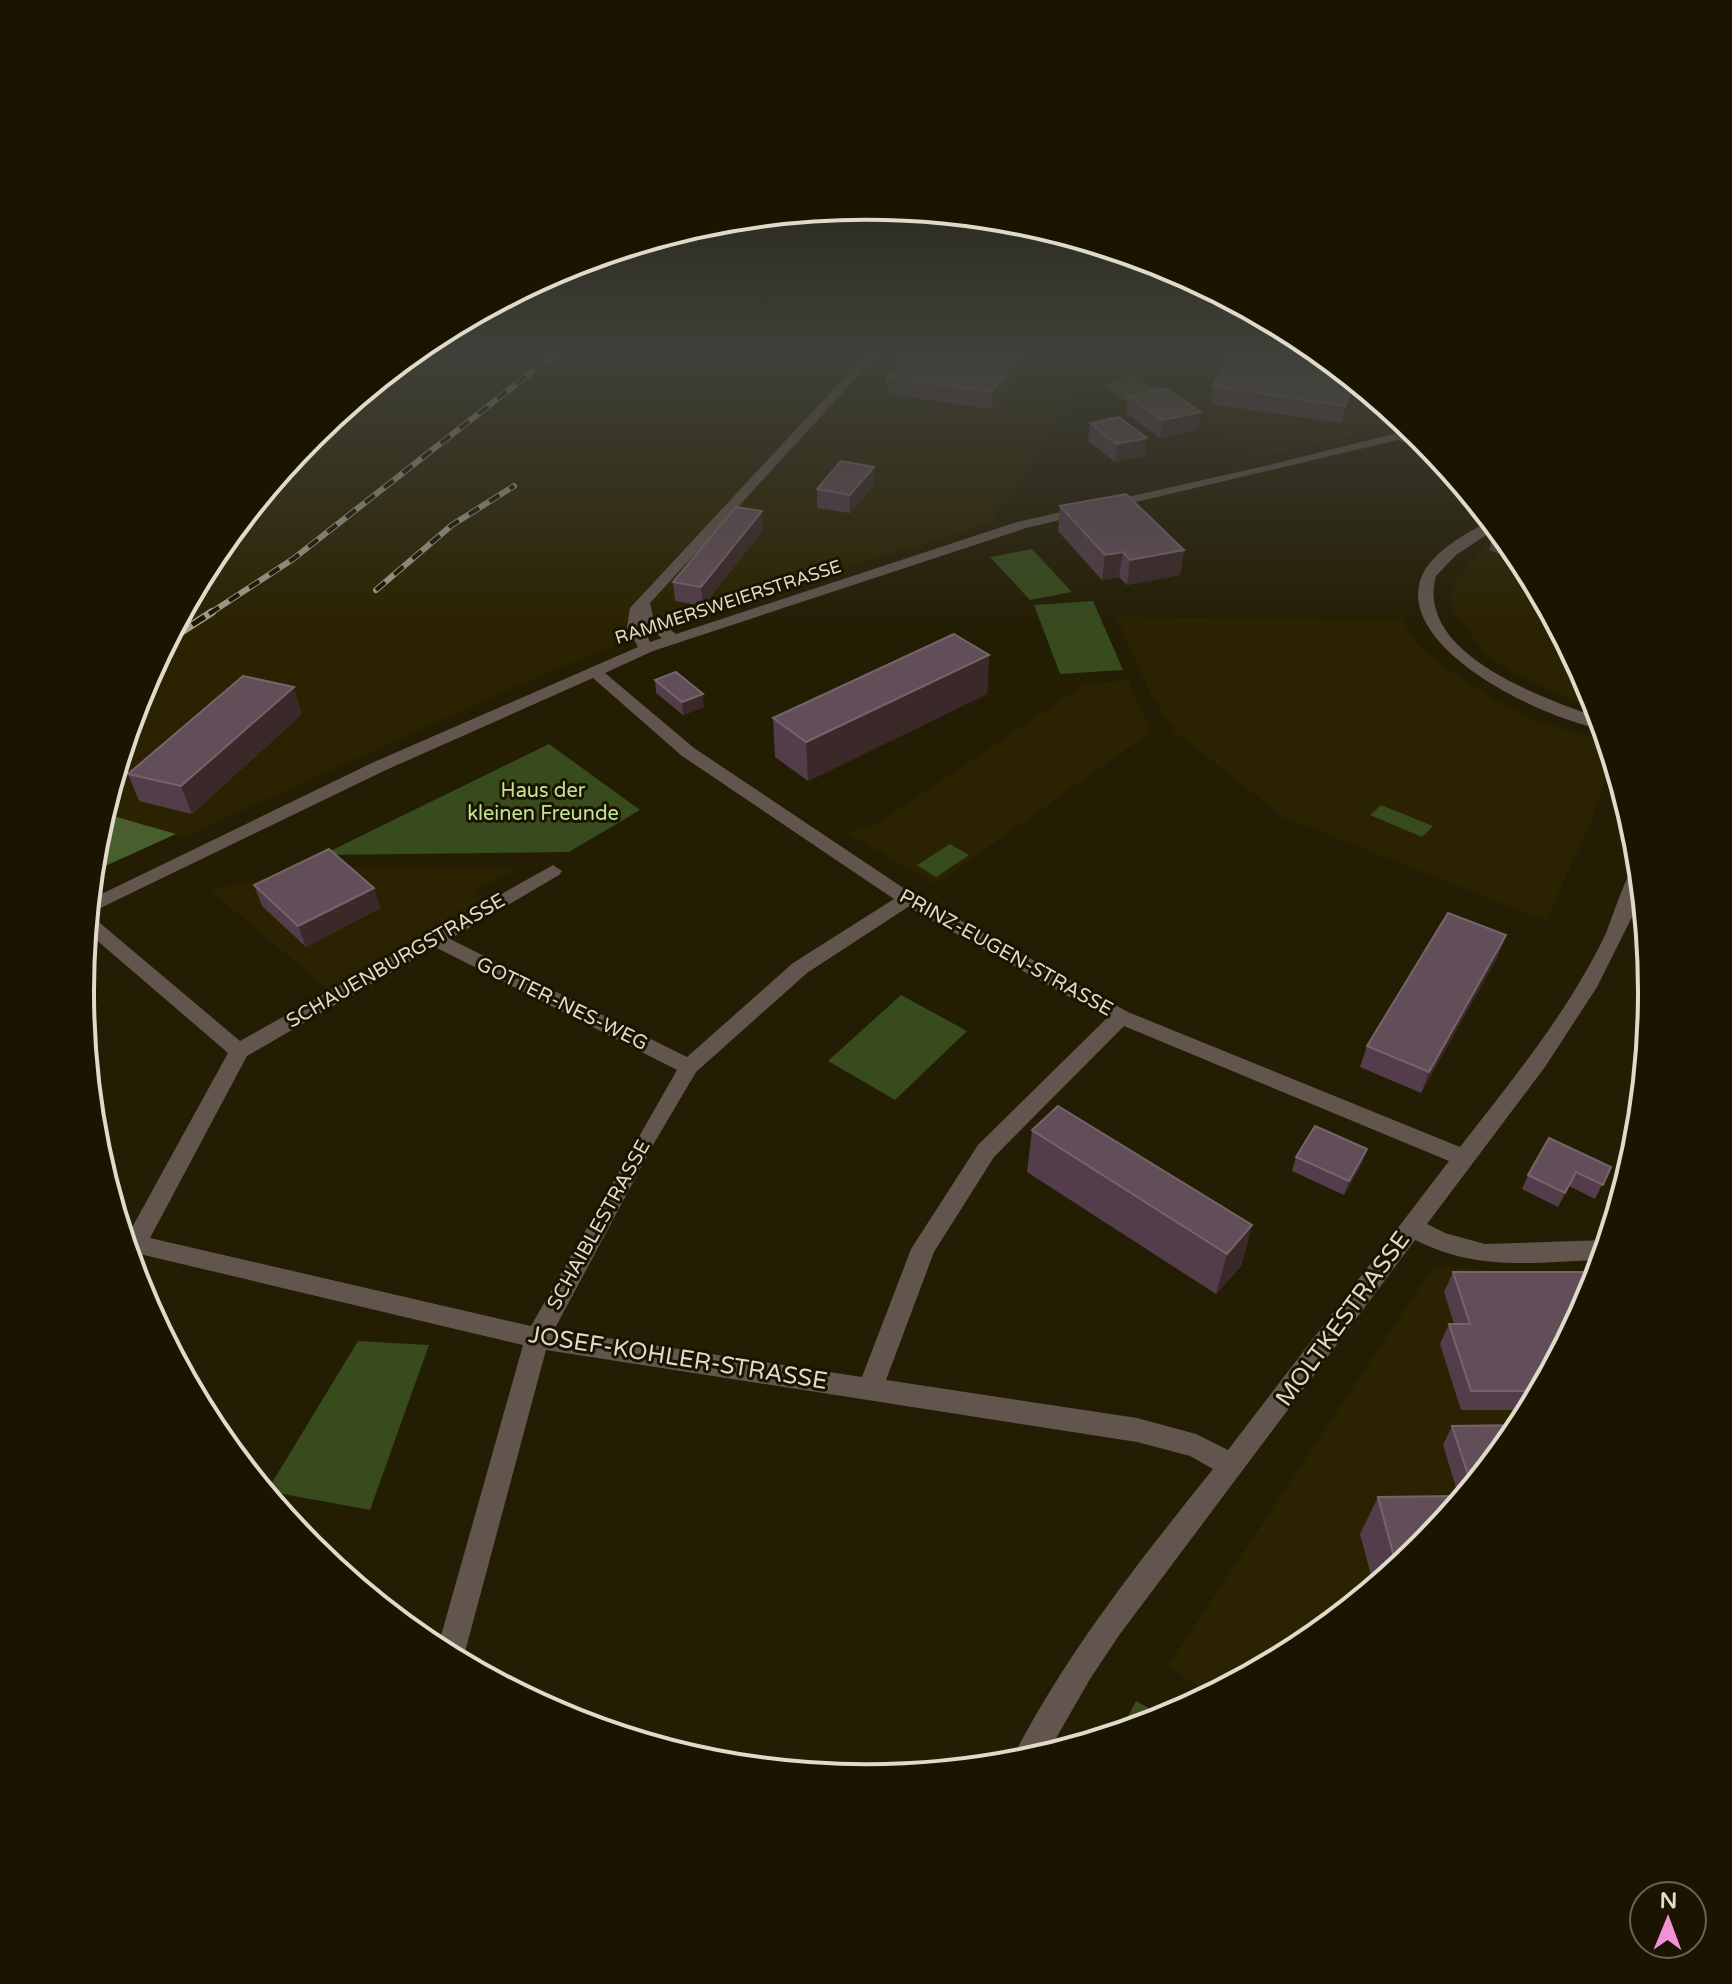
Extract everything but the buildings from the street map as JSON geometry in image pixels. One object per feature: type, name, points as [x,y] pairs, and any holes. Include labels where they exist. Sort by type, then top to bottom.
[{"type":"street","points":[[648,648],[639,642],[633,624],[635,611],[788,446]]},
{"type":"street","name":"RAMMERSWEIERSTRASSE","points":[[100,902],[387,763],[648,648],[1022,525],[1364,446]]},
{"type":"street","points":[[1484,530],[1463,544],[1429,575],[1426,591],[1430,616],[1451,647],[1498,681],[1542,704],[1587,719]]},
{"type":"street","points":[[643,604],[646,619],[674,640]]},
{"type":"street","name":"PRINZ-EUGEN-STRASSE","points":[[593,670],[688,752],[907,899],[1121,1017],[1465,1158]]},
{"type":"street","name":"SCHAUENBURGSTRASSE","points":[[239,1051],[553,871]]},
{"type":"street","name":"SCHAIBLESTRASSE","points":[[453,1644],[537,1338],[689,1067],[800,968],[907,899]]},
{"type":"street","name":"MOLTKESTRASSE","points":[[1037,1745],[1093,1648],[1465,1158],[1567,1016],[1609,951],[1633,906]]},
{"type":"street","points":[[97,931],[239,1051],[133,1235]]},
{"type":"street","name":"GOTTER-NES-WEG","points":[[435,939],[689,1067]]},
{"type":"street","points":[[870,1389],[923,1249],[986,1151],[1121,1017]]},
{"type":"street","points":[[1411,1227],[1439,1241],[1485,1254],[1593,1250]]},
{"type":"street","name":"JOSEF-KOHLER-STRASSE","points":[[136,1242],[537,1338],[1137,1430],[1196,1446],[1231,1466]]},
{"type":"shaded area","points":[[320,446],[1043,446],[990,523],[696,614],[546,673],[182,838],[114,817],[135,744],[153,697],[197,606],[254,522]]},
{"type":"shaded area","points":[[1239,446],[1311,446],[1257,458]]},
{"type":"shaded area","points":[[1492,541],[1535,606],[1581,703],[1507,670],[1484,653],[1454,612],[1451,596],[1457,580]]},
{"type":"shaded area","points":[[1116,617],[1402,620],[1417,644],[1443,666],[1494,699],[1532,719],[1595,739],[1607,776],[1590,824],[1546,921],[1283,817],[1174,731],[1152,697]]},
{"type":"shaded area","points":[[1128,680],[1149,727],[1148,734],[936,884],[848,834],[861,825],[869,829],[1085,684]]},
{"type":"shaded area","name":"Haus der kleinen Freunde","points":[[321,867],[517,869],[476,891],[486,900],[326,988],[210,890]]},
{"type":"shaded area","points":[[1434,1266],[1500,1271],[1585,1272],[1535,1378],[1508,1421],[1446,1501],[1412,1538],[1336,1604],[1252,1661],[1200,1687],[1167,1667]]},
{"type":"green space","points":[[1032,549],[1072,592],[1030,600],[990,557]]},
{"type":"green space","points":[[1093,601],[1123,670],[1060,674],[1034,605]]},
{"type":"green space","name":"Haus der kleinen Freunde","points":[[549,744],[640,810],[569,852],[322,855]]},
{"type":"green space","points":[[1381,805],[1433,826],[1422,837],[1370,815]]},
{"type":"green space","points":[[115,816],[176,834],[105,866]]},
{"type":"green space","points":[[950,844],[969,855],[936,877],[917,865]]},
{"type":"green space","points":[[901,995],[967,1031],[895,1100],[828,1061]]},
{"type":"green space","points":[[358,1341],[429,1345],[370,1510],[280,1493],[272,1483]]},
{"type":"green space","points":[[1136,1701],[1151,1709],[1127,1718]]},
{"type":"railway","points":[[209,614],[293,559],[438,446]]},
{"type":"railway","points":[[376,590],[452,525],[514,486]]},
{"type":"railway","points":[[185,629],[212,612]]}]
